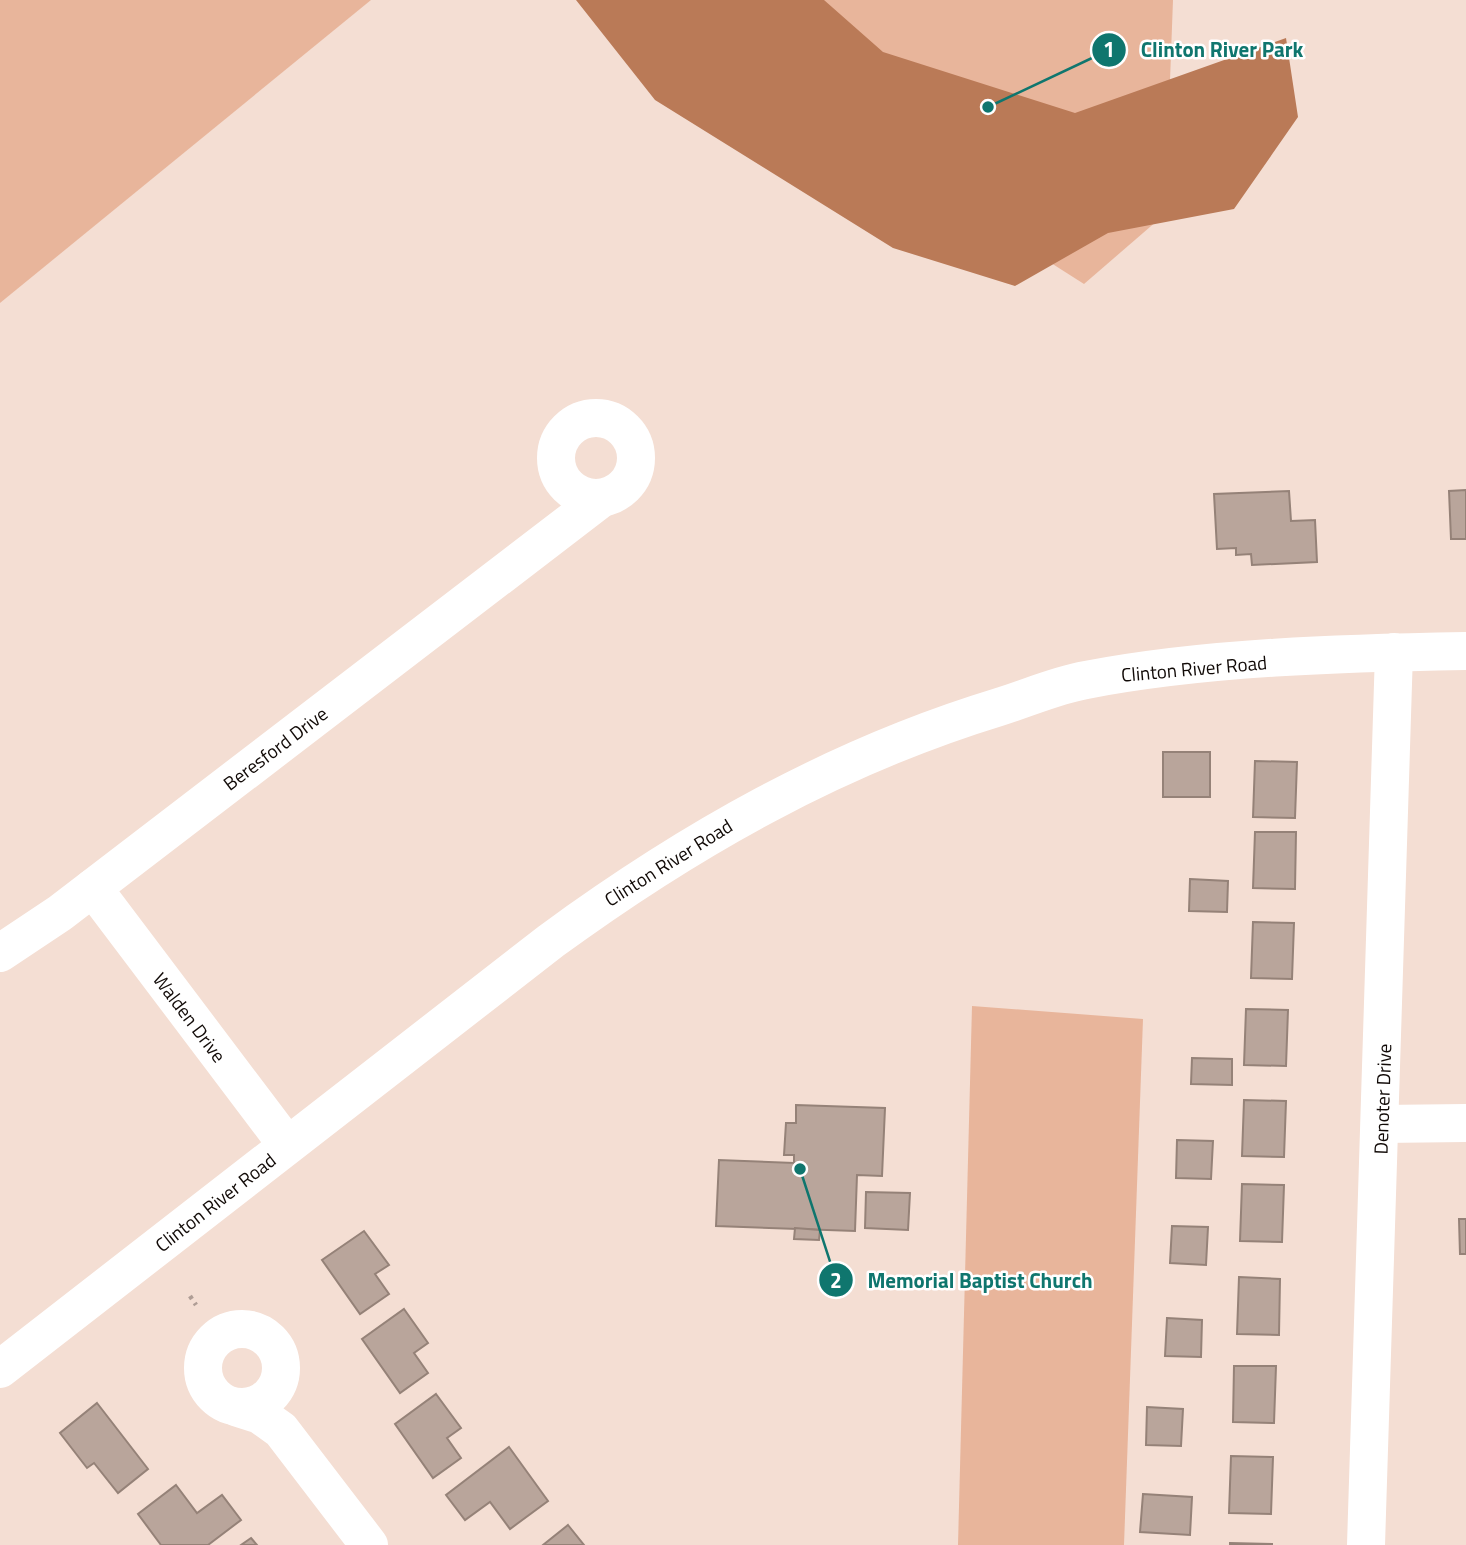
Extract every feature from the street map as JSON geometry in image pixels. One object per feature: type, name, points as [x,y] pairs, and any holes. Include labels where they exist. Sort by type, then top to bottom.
[{"type":"street","name":"Beresford Drive","points":[[0,953],[93,888],[549,540],[602,498],[625,486],[636,463],[630,438],[612,421],[586,419],[574,425],[558,446],[561,500],[549,540]]},
{"type":"street","points":[[559,472],[576,493],[602,498]]},
{"type":"street","name":"Clinton River Road","points":[[0,1369],[626,886],[728,823],[806,782],[929,728],[1082,681],[1162,668],[1394,652],[1466,651]]},
{"type":"street","name":"Denoter Drive","points":[[1366,1545],[1394,652]]},
{"type":"street","name":"Walden Drive","points":[[93,888],[287,1146]]},
{"type":"street","points":[[1381,1124],[1466,1123]]},
{"type":"street","points":[[281,1430],[279,1381],[282,1368],[273,1344],[252,1330],[227,1332],[208,1349],[203,1374],[215,1396],[238,1408],[260,1415],[281,1430],[369,1545]]},
{"type":"street","points":[[238,1408],[263,1401],[279,1381]]},
{"type":"path","points":[[190,1296],[196,1305]]},
{"type":"shaded area","points":[[0,0],[371,0],[0,303]]},
{"type":"shaded area","points":[[576,0],[824,0],[883,52],[1075,113],[1286,38],[1298,117],[1234,209],[1108,233],[1015,286],[893,248],[655,100]]},
{"type":"shaded area","points":[[638,0],[1173,0],[1165,214],[1084,284]]},
{"type":"shaded area","points":[[972,1006],[1143,1019],[1124,1545],[958,1545]]},
{"type":"building","points":[[1466,490],[1466,539],[1451,539],[1449,491]]},
{"type":"building","points":[[1289,491],[1291,521],[1315,520],[1317,562],[1252,565],[1251,554],[1236,555],[1236,548],[1217,549],[1214,494]]},
{"type":"building","points":[[1163,752],[1210,752],[1210,797],[1163,797]]},
{"type":"building","points":[[1255,761],[1297,762],[1295,818],[1253,817]]},
{"type":"building","points":[[1255,832],[1296,832],[1295,889],[1253,888]]},
{"type":"building","points":[[1190,879],[1228,881],[1227,912],[1189,911]]},
{"type":"building","points":[[1253,922],[1294,923],[1292,979],[1251,978]]},
{"type":"building","points":[[1246,1009],[1288,1010],[1286,1066],[1244,1065]]},
{"type":"building","points":[[1192,1058],[1232,1059],[1232,1085],[1191,1084]]},
{"type":"building","points":[[1244,1100],[1286,1101],[1284,1157],[1242,1156]]},
{"type":"building","points":[[796,1105],[885,1108],[882,1176],[857,1175],[855,1231],[716,1226],[719,1160],[794,1163],[794,1155],[784,1155],[786,1123],[796,1123]]},
{"type":"building","points":[[1177,1140],[1213,1141],[1211,1179],[1176,1178]]},
{"type":"building","points":[[1242,1184],[1284,1185],[1282,1242],[1240,1241]]},
{"type":"building","points":[[866,1192],[910,1193],[908,1230],[865,1228]]},
{"type":"building","points":[[1459,1219],[1466,1219],[1466,1254],[1460,1254]]},
{"type":"building","points":[[1172,1226],[1208,1227],[1206,1265],[1170,1263]]},
{"type":"building","points":[[795,1228],[820,1230],[819,1240],[794,1239]]},
{"type":"building","points":[[364,1231],[389,1265],[375,1274],[389,1294],[360,1314],[322,1260]]},
{"type":"building","points":[[1239,1277],[1280,1279],[1279,1335],[1237,1334]]},
{"type":"building","points":[[404,1309],[428,1343],[414,1353],[428,1373],[400,1393],[362,1339]]},
{"type":"building","points":[[1167,1318],[1202,1320],[1201,1357],[1165,1356]]},
{"type":"building","points":[[1234,1366],[1276,1366],[1274,1423],[1233,1422]]},
{"type":"building","points":[[436,1394],[461,1428],[447,1438],[461,1458],[433,1478],[395,1424]]},
{"type":"building","points":[[97,1403],[148,1469],[118,1493],[94,1463],[87,1468],[60,1433]]},
{"type":"building","points":[[1147,1407],[1183,1409],[1181,1446],[1146,1445]]},
{"type":"building","points":[[509,1447],[548,1501],[510,1529],[490,1502],[465,1520],[446,1495]]},
{"type":"building","points":[[1231,1456],[1273,1457],[1271,1514],[1229,1513]]},
{"type":"building","points":[[176,1485],[197,1513],[222,1495],[241,1520],[208,1545],[161,1545],[138,1514]]},
{"type":"building","points":[[1143,1494],[1192,1497],[1190,1535],[1140,1532]]},
{"type":"building","points":[[568,1525],[584,1545],[543,1545]]},
{"type":"building","points":[[251,1538],[257,1545],[241,1545]]},
{"type":"building","points":[[1272,1544],[1272,1545],[1230,1545]]},
{"type":"place","name":"Clinton River Park","points":[[988,107]]},
{"type":"place","name":"Memorial Baptist Church","points":[[800,1169]]}]
